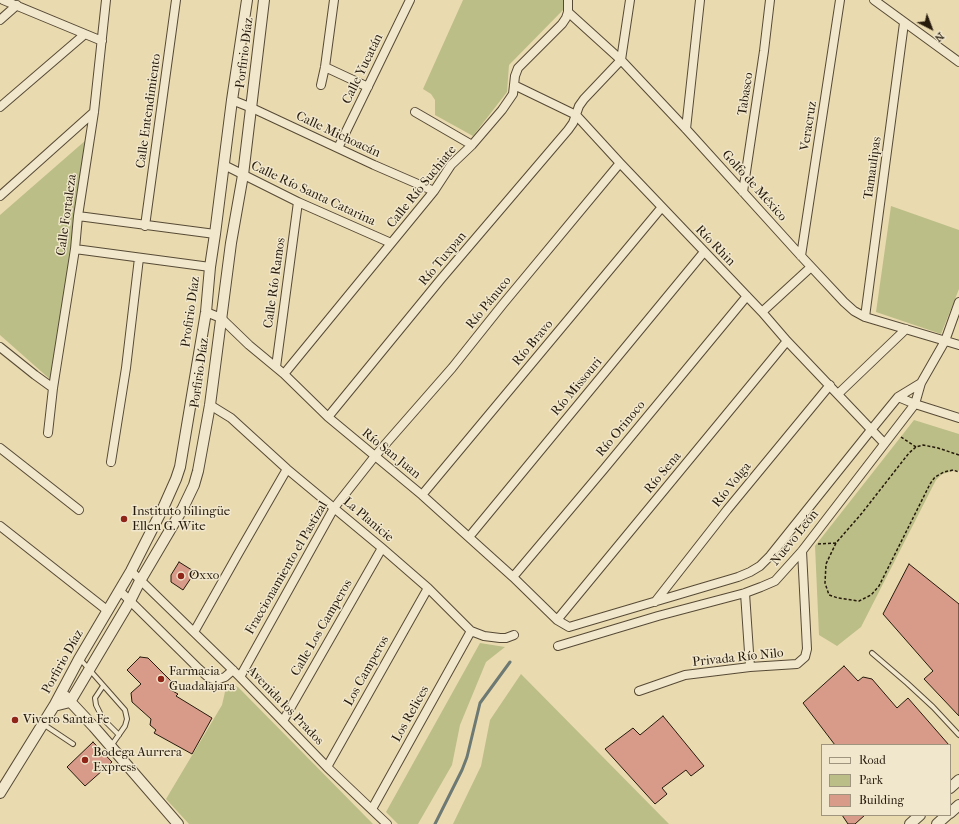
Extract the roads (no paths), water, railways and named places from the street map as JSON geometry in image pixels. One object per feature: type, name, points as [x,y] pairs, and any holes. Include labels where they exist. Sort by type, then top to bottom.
[{"type":"street","points":[[3,0],[102,41]]},
{"type":"street","name":"Calle Fortaleza","points":[[48,433],[53,388],[75,249],[78,216],[94,112],[106,0]]},
{"type":"street","name":"Calle Entendimiento","points":[[146,226],[176,0]]},
{"type":"street","name":"Profirio Díaz","points":[[108,611],[131,571],[164,506],[176,480],[180,467],[206,312],[210,267],[247,0]]},
{"type":"street","name":"Porfirio Díaz","points":[[54,706],[70,702],[130,601],[140,581],[183,508],[194,485],[210,405],[231,242],[243,174],[252,108],[264,0]]},
{"type":"street","points":[[321,85],[325,67],[334,0]]},
{"type":"street","name":"Calle Yucatán","points":[[338,148],[410,0]]},
{"type":"street","points":[[568,0],[568,12]]},
{"type":"street","points":[[621,60],[630,0]]},
{"type":"street","points":[[686,129],[700,0]]},
{"type":"street","name":"Tabasco","points":[[743,192],[770,0]]},
{"type":"street","name":"Veracruz","points":[[801,256],[840,0]]},
{"type":"street","points":[[874,0],[959,62]]},
{"type":"street","points":[[0,20],[17,5]]},
{"type":"street","name":"Golfo de México","points":[[568,12],[621,60],[844,302],[864,317],[959,344]]},
{"type":"street","name":"Calle Río Suchiate","points":[[284,374],[434,191],[451,165],[472,145],[508,102],[513,94],[515,76],[518,68],[562,24],[568,12]]},
{"type":"street","name":"Tamaulipas","points":[[864,317],[904,22]]},
{"type":"street","points":[[0,107],[85,34]]},
{"type":"street","name":"Río Tuxpan","points":[[328,417],[441,279],[568,130],[573,123],[579,106],[621,60]]},
{"type":"street","points":[[325,67],[368,87]]},
{"type":"street","name":"Río Rhin","points":[[514,85],[576,115],[884,443]]},
{"type":"street","name":"Calle Michoacán","points":[[232,100],[434,191]]},
{"type":"street","points":[[0,196],[94,112]]},
{"type":"street","points":[[415,112],[472,145]]},
{"type":"street","name":"Río Pánuco","points":[[375,456],[452,368],[620,163]]},
{"type":"street","name":"Calle Río Santa Catarina","points":[[224,165],[298,202],[392,243]]},
{"type":"street","name":"Calle Río Ramos","points":[[276,367],[298,202]]},
{"type":"street","name":"Río Bravo","points":[[422,495],[662,207]]},
{"type":"street","points":[[78,216],[215,234]]},
{"type":"street","points":[[75,249],[210,267]]},
{"type":"street","name":"Río Missouri","points":[[469,537],[704,252]]},
{"type":"street","points":[[111,462],[126,368],[139,258]]},
{"type":"street","points":[[762,312],[811,267]]},
{"type":"street","name":"Río Orinoco","points":[[513,577],[747,296]]},
{"type":"street","name":"Nuevo León","points":[[558,646],[658,616],[745,593],[775,581],[804,548],[915,404],[921,382],[945,340],[959,302]]},
{"type":"street","name":"Río San Juan","points":[[206,312],[221,318],[249,345],[284,374],[328,417],[422,495],[469,537],[557,620]]},
{"type":"street","points":[[838,394],[906,329]]},
{"type":"street","name":"Río Sena","points":[[557,620],[787,341]]},
{"type":"street","points":[[0,347],[53,388]]},
{"type":"street","name":"Nuevo León","points":[[569,627],[738,578],[760,566],[770,556],[898,398],[921,382]]},
{"type":"street","name":"Río Volga","points":[[655,602],[727,510],[830,385]]},
{"type":"street","points":[[898,398],[959,418]]},
{"type":"street","name":"La Planicie","points":[[210,405],[232,418],[287,469],[428,588],[471,631],[484,636],[500,638],[506,638],[514,635]]},
{"type":"street","points":[[0,448],[79,510]]},
{"type":"street","name":"Fraccionamiento el Pastizal","points":[[240,677],[334,508],[375,456]]},
{"type":"street","points":[[194,632],[287,469]]},
{"type":"street","points":[[0,526],[108,611]]},
{"type":"street","name":"Calle Los Camperos","points":[[283,721],[382,548]]},
{"type":"street","name":"Privada Río Nilo","points":[[639,691],[685,676],[750,667],[797,664],[805,657],[807,649],[804,548]]},
{"type":"street","name":"Avenida los Prados","points":[[131,571],[233,670],[327,767],[387,824]]},
{"type":"street","name":"Los Camperos","points":[[327,767],[428,588]]},
{"type":"street","points":[[120,591],[199,670],[208,677],[216,680],[225,677],[233,670]]},
{"type":"street","points":[[745,593],[750,667]]},
{"type":"street","name":"Porfirio Díaz","points":[[0,793],[54,706],[79,659],[108,611]]},
{"type":"street","points":[[557,620],[569,627],[576,641]]},
{"type":"street","name":"Los Relices","points":[[372,809],[471,631]]},
{"type":"street","points":[[61,692],[111,746],[178,824]]},
{"type":"street","points":[[951,787],[959,780]]},
{"type":"street","points":[[951,812],[959,805]]},
{"type":"street","points":[[910,824],[919,816]]},
{"type":"street","points":[[937,824],[946,816]]},
{"type":"lane","points":[[872,653],[933,707],[959,735]]},
{"type":"lane","points":[[79,659],[125,710],[127,719],[125,726],[111,746]]},
{"type":"lane","points":[[103,686],[95,698],[96,705],[103,719],[119,735]]},
{"type":"lane","points":[[94,727],[103,719]]},
{"type":"lane","points":[[43,724],[73,744]]},
{"type":"waterway","points":[[435,824],[467,757],[480,703],[510,662]]},
{"type":"place","name":"Instituto bilingüe Ellen G. Wite","points":[[124,519]]},
{"type":"place","name":"Oxxo","points":[[181,576]]},
{"type":"place","name":"Farmacia Guadalajara","points":[[161,679]]},
{"type":"place","name":"Vivero Santa Fe","points":[[15,720]]},
{"type":"place","name":"Bodega Aurrera Express","points":[[85,760]]}]
